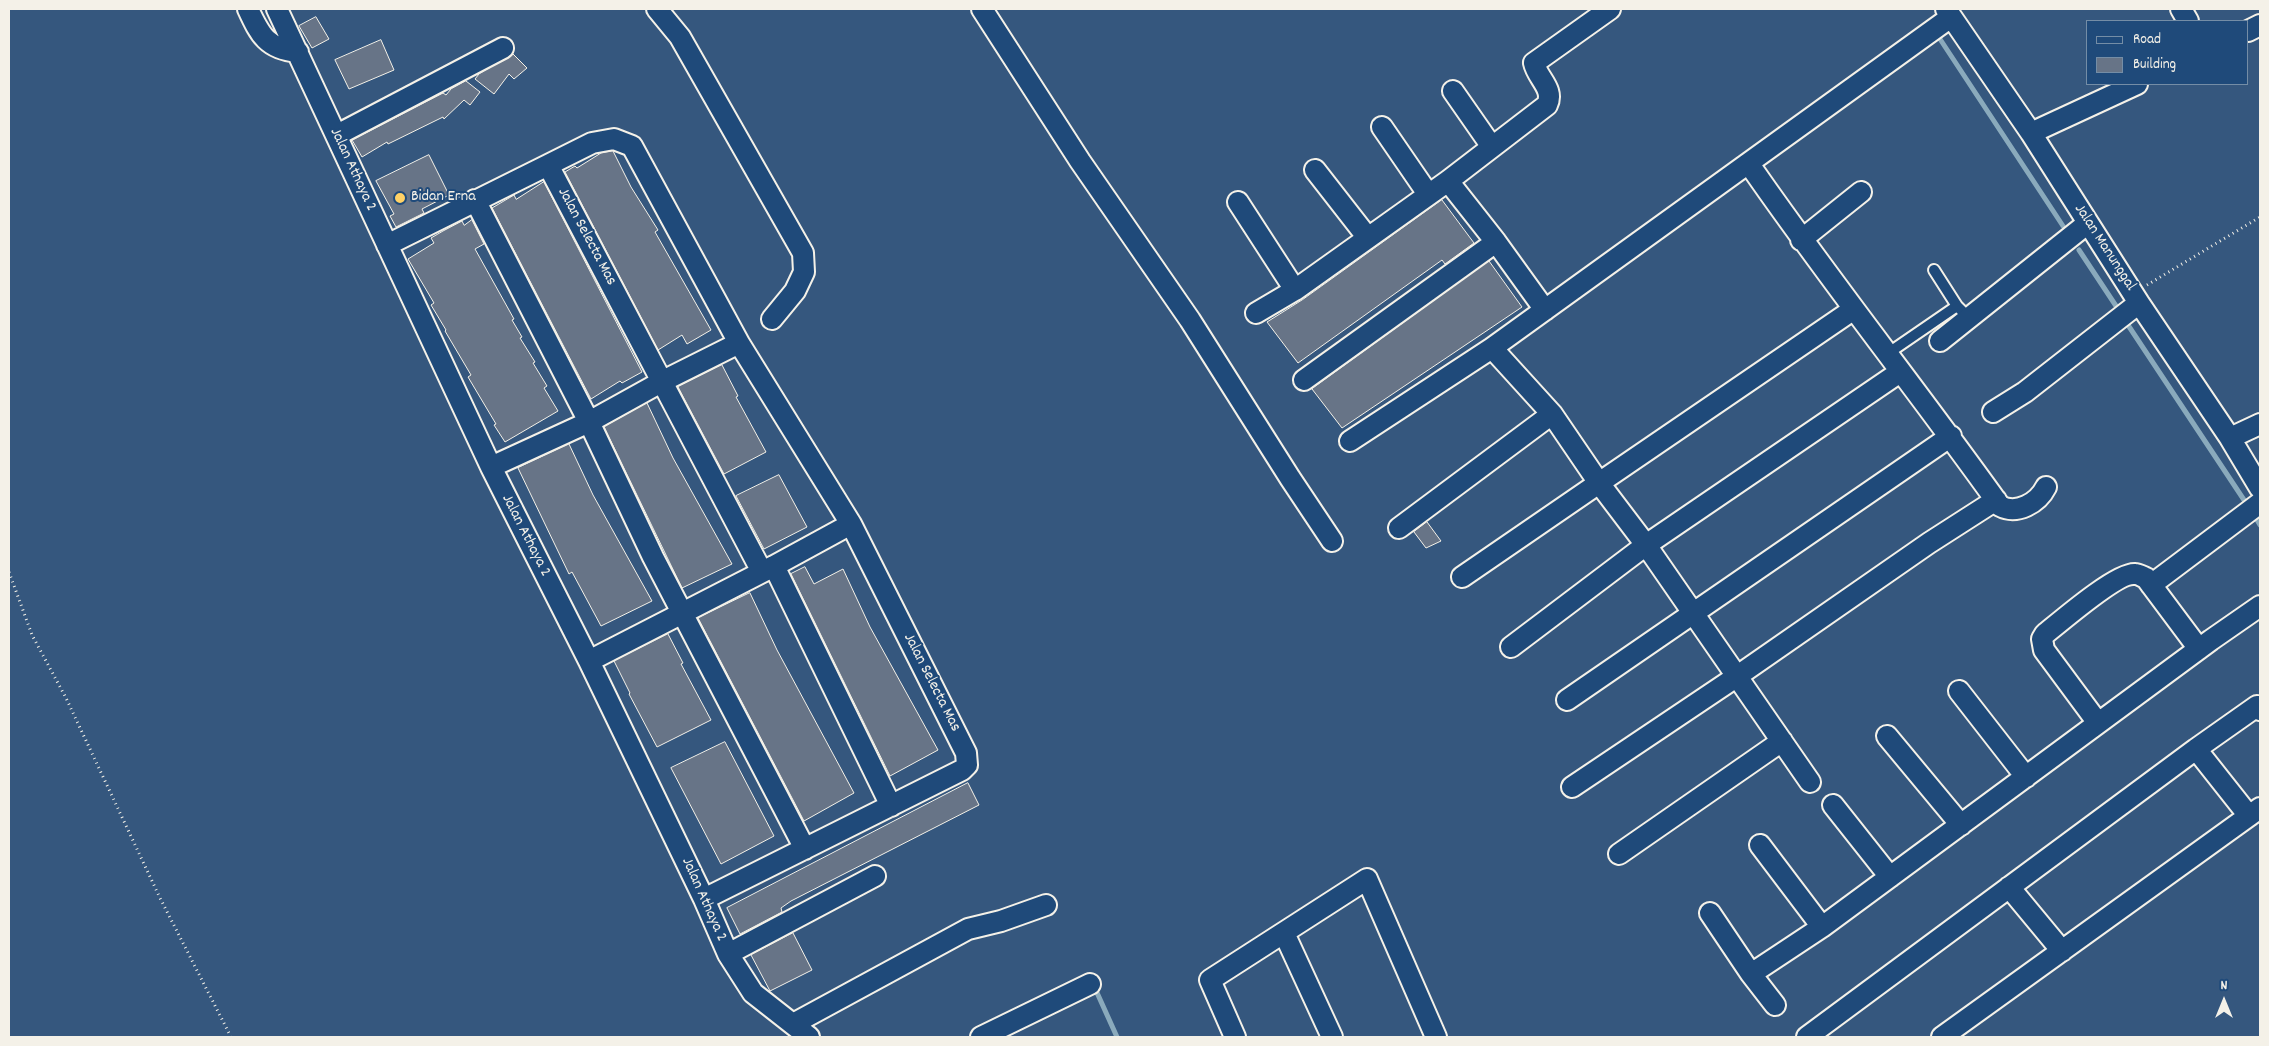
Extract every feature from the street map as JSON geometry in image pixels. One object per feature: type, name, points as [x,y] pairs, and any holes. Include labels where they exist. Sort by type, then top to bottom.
[{"type":"street","points":[[248,9],[258,30],[269,43],[283,51],[298,52]]},
{"type":"street","name":"Jalan Athaya 2","points":[[277,9],[490,467],[588,660],[704,899],[728,954],[753,993],[809,1037]]},
{"type":"street","points":[[657,9],[680,37],[803,253],[804,272],[795,292],[772,319]]},
{"type":"street","points":[[982,9],[1080,161],[1190,320],[1332,541]]},
{"type":"street","points":[[1256,314],[1295,290],[1448,181],[1547,105],[1550,99],[1550,92],[1534,63],[1610,9]]},
{"type":"street","points":[[2181,9],[2187,20]]},
{"type":"street","points":[[1350,441],[1492,348],[1748,164],[1949,13]]},
{"type":"street","name":"Jalan Manunggal","points":[[1949,13],[2031,133],[2136,299],[2230,438],[2260,488]]},
{"type":"street","points":[[2249,31],[2260,25]]},
{"type":"street","points":[[337,135],[503,48]]},
{"type":"street","points":[[2031,133],[2135,85]]},
{"type":"street","points":[[1453,91],[1492,147]]},
{"type":"street","points":[[1382,127],[1428,194]]},
{"type":"street","name":"Jalan Selecta Mas","points":[[704,899],[891,806],[962,770],[967,765],[968,759],[851,524],[739,343],[632,146],[614,140],[592,143],[548,165],[663,381],[768,569],[891,806]]},
{"type":"street","points":[[1748,164],[1801,240],[1900,372],[1951,436],[1996,500],[2007,510],[2020,509],[2042,496],[2046,488]]},
{"type":"street","points":[[387,245],[548,165]]},
{"type":"street","points":[[1315,170],[1368,238]]},
{"type":"street","points":[[1448,181],[1496,242],[1545,310]]},
{"type":"street","points":[[1801,240],[1861,192]]},
{"type":"street","points":[[475,200],[589,422],[653,557],[805,849]]},
{"type":"street","points":[[1238,202],[1295,290]]},
{"type":"street","points":[[1940,342],[1963,312],[2088,223]]},
{"type":"street","points":[[1304,380],[1496,242]]},
{"type":"street","points":[[1994,412],[2025,392],[2136,299]]},
{"type":"street","points":[[1462,577],[1854,309]]},
{"type":"street","points":[[490,467],[589,422],[663,381],[739,343]]},
{"type":"street","points":[[1492,348],[1552,414],[1599,482],[1695,613],[1736,677],[1810,782]]},
{"type":"street","points":[[1510,647],[1646,545],[1900,372]]},
{"type":"street","points":[[1399,528],[1552,414]]},
{"type":"street","points":[[2230,438],[2260,424]]},
{"type":"street","points":[[1567,700],[1951,436]]},
{"type":"street","points":[[1572,787],[1736,677],[1929,543],[1996,500]]},
{"type":"street","points":[[2152,585],[2260,503]]},
{"type":"street","points":[[588,660],[768,569],[851,524]]},
{"type":"street","points":[[2098,723],[2044,650],[2042,640],[2045,634],[2112,582],[2125,576],[2136,574],[2146,578],[2199,649]]},
{"type":"street","points":[[1750,974],[1822,927],[2260,606]]},
{"type":"street","points":[[1959,691],[2026,777]]},
{"type":"street","points":[[1807,1037],[2196,749],[2256,706],[2260,710]]},
{"type":"street","points":[[1887,736],[1961,825]]},
{"type":"street","points":[[1619,854],[1782,742]]},
{"type":"street","points":[[1942,1037],[2254,812],[2196,749]]},
{"type":"street","points":[[1834,805],[1890,877]]},
{"type":"street","points":[[1760,845],[1822,927]]},
{"type":"street","points":[[728,954],[874,876]]},
{"type":"street","points":[[1235,1037],[1210,980],[1367,879],[1436,1037]]},
{"type":"street","points":[[2010,887],[2062,951]]},
{"type":"street","points":[[793,1024],[968,929],[1001,921],[1046,905]]},
{"type":"street","points":[[1710,913],[1750,974],[1775,1005]]},
{"type":"street","points":[[1284,933],[1332,1037]]},
{"type":"street","points":[[981,1037],[1090,984]]},
{"type":"lane","points":[[1887,354],[1963,312],[1934,270]]},
{"type":"path","points":[[2136,299],[2260,217]]},
{"type":"path","points":[[9,572],[32,634],[66,698],[160,898],[232,1037]]},
{"type":"building","points":[[316,17],[329,39],[312,48],[299,26]]},
{"type":"building","points":[[381,40],[394,70],[349,89],[335,60]]},
{"type":"building","points":[[513,54],[527,68],[514,79],[509,74],[494,94],[475,79],[479,74]]},
{"type":"building","points":[[466,81],[480,92],[470,105],[464,100],[444,119],[443,117],[388,144],[387,142],[362,157],[352,140],[443,93],[446,95],[451,89]]},
{"type":"building","points":[[613,151],[631,187],[658,230],[655,232],[711,330],[687,344],[682,335],[658,350],[565,172],[575,166],[577,168],[601,153]]},
{"type":"building","points":[[429,155],[449,195],[422,209],[424,213],[396,227],[390,216],[394,214],[376,181]]},
{"type":"building","points":[[544,182],[642,372],[622,383],[620,381],[591,399],[492,208],[514,195],[516,199]]},
{"type":"building","points":[[1442,200],[1474,243],[1445,264],[1442,260],[1298,363],[1267,322],[1302,300]]},
{"type":"building","points":[[472,220],[484,244],[475,249],[514,319],[512,320],[522,337],[520,338],[535,362],[533,363],[547,386],[544,388],[558,411],[505,442],[468,377],[471,375],[431,305],[434,303],[408,259],[434,243],[431,238],[462,221],[464,225]]},
{"type":"building","points":[[1489,261],[1522,307],[1342,428],[1312,389]]},
{"type":"building","points":[[722,365],[738,396],[736,397],[766,452],[724,474],[678,387]]},
{"type":"building","points":[[647,403],[673,458],[732,564],[682,588],[604,427]]},
{"type":"building","points":[[569,444],[593,495],[652,601],[601,626],[572,572],[569,574],[518,468]]},
{"type":"building","points":[[779,475],[807,527],[764,549],[736,496]]},
{"type":"building","points":[[1427,522],[1441,541],[1426,548],[1414,532]]},
{"type":"building","points":[[805,567],[814,584],[843,569],[870,627],[938,750],[890,776],[791,574]]},
{"type":"building","points":[[750,593],[777,650],[854,793],[804,821],[698,618]]},
{"type":"building","points":[[668,634],[683,663],[681,664],[711,720],[657,747],[614,661]]},
{"type":"building","points":[[725,742],[774,836],[721,864],[671,768]]},
{"type":"building","points":[[968,783],[979,805],[791,901],[781,908],[782,912],[740,934],[727,908]]},
{"type":"building","points":[[793,933],[812,970],[770,991],[751,955]]},
{"type":"waterway","points":[[1938,36],[2063,226]]},
{"type":"waterway","points":[[2079,250],[2120,312]]},
{"type":"waterway","points":[[2124,319],[2248,506]]},
{"type":"waterway","points":[[2253,513],[2260,525]]},
{"type":"waterway","points":[[1094,986],[1117,1037]]},
{"type":"place","name":"Bidan Erna","points":[[400,198]]}]
